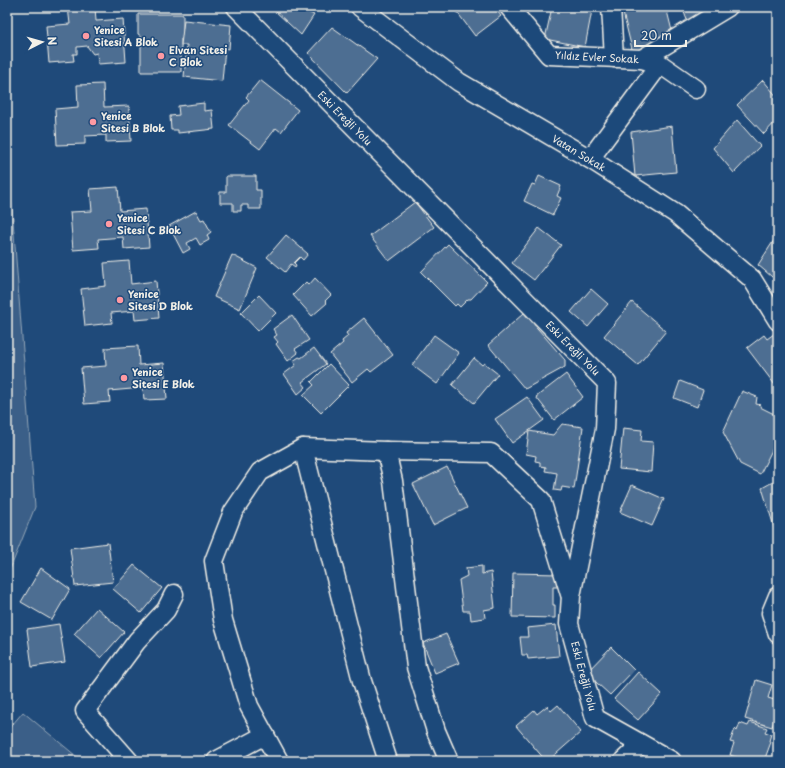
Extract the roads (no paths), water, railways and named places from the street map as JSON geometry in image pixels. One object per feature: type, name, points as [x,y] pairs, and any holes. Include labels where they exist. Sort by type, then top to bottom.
[{"type":"street","name":"Eski Ereğli Yolu","points":[[236,7],[607,383],[605,429],[571,596],[570,624],[595,718],[672,761]]},
{"type":"street","name":"Vatan Sokak","points":[[360,7],[459,82],[590,159],[676,214],[752,279],[778,321]]},
{"type":"street","name":"Yıldız Evler Sokak","points":[[509,7],[549,55],[642,59],[660,64],[696,89]]},
{"type":"street","points":[[611,7],[614,58]]},
{"type":"street","points":[[642,59],[728,7]]},
{"type":"street","points":[[590,159],[660,64]]},
{"type":"street","points":[[279,761],[249,706],[223,620],[214,561],[233,512],[260,472],[302,448],[491,453],[541,500],[571,596]]},
{"type":"street","points":[[302,448],[362,681],[388,761]]},
{"type":"street","points":[[386,451],[393,481],[416,667],[436,731],[449,761]]},
{"type":"street","points":[[129,761],[85,711],[137,641],[166,610],[174,594]]},
{"type":"street","points":[[778,596],[771,613],[778,634]]},
{"type":"street","points":[[216,761],[265,735]]},
{"type":"street","points":[[623,761],[641,744]]},
{"type":"place","name":"Yenice Sitesi A Blok","points":[[86,36]]},
{"type":"place","name":"Elvan Sitesi C Blok","points":[[161,56]]},
{"type":"place","name":"Yenice Sitesi B Blok","points":[[93,122]]},
{"type":"place","name":"Yenice Sitesi C Blok","points":[[109,224]]},
{"type":"place","name":"Yenice Sitesi D Blok","points":[[120,300]]},
{"type":"place","name":"Yenice Sitesi E Blok","points":[[124,378]]}]
